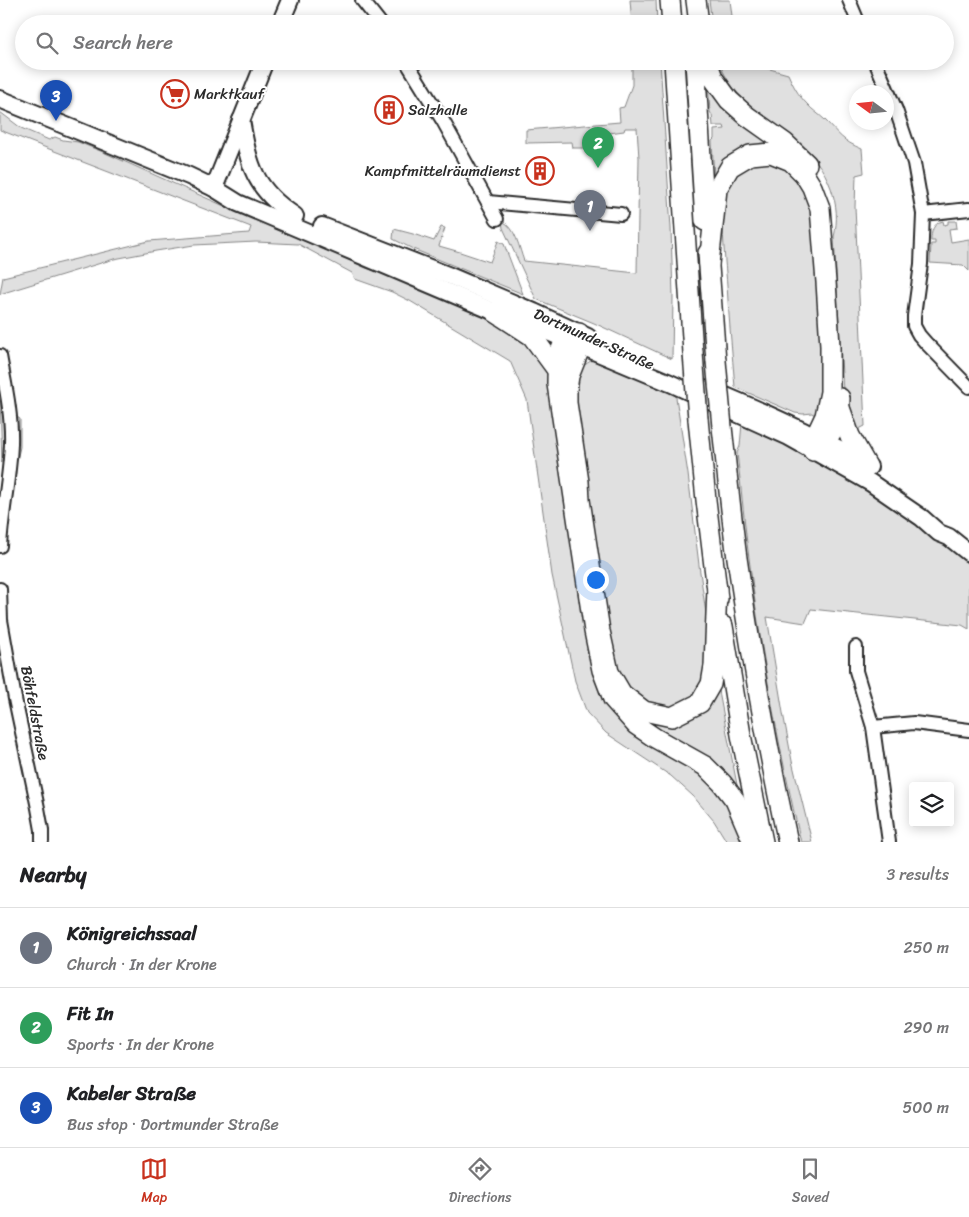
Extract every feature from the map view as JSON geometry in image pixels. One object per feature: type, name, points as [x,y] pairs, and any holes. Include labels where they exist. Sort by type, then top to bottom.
[{"type":"highway","points":[[670,0],[671,15]]},
{"type":"highway","points":[[691,0],[692,15]]},
{"type":"highway","points":[[696,0],[698,15]]},
{"type":"highway","points":[[675,70],[698,419],[716,588],[741,735],[763,842]]},
{"type":"highway","points":[[696,70],[716,362],[737,557],[749,640],[774,780],[788,842]]},
{"type":"highway","points":[[710,70],[712,78],[729,100],[747,116],[785,143],[805,161],[819,180],[826,205],[840,408],[835,429],[818,443]]},
{"type":"highway","points":[[708,264],[717,189],[730,167],[750,155],[771,153],[791,161],[804,174],[812,187],[820,208],[830,355],[830,392],[818,443]]},
{"type":"highway","points":[[495,312],[532,336],[557,370]]},
{"type":"highway","points":[[576,339],[567,390],[567,403],[600,630],[610,672],[622,694],[644,711],[672,717],[700,703],[711,684],[714,666],[716,588]]},
{"type":"highway","points":[[576,339],[562,348],[558,358],[557,384],[594,631],[602,670],[613,699],[636,725],[705,766],[722,784],[735,800],[753,842]]},
{"type":"highway","points":[[840,408],[850,436],[867,466]]},
{"type":"main road","points":[[284,15],[290,0]]},
{"type":"main road","points":[[214,188],[261,70]]},
{"type":"main road","name":"Dortmunder Straße","points":[[3,98],[189,176],[214,188],[238,203],[495,312],[660,369],[720,394],[867,466],[944,528],[949,537]]},
{"type":"main road","points":[[241,120],[248,159],[252,170],[261,185],[280,206],[295,216]]},
{"type":"main road","name":"Dortmunder Straße","points":[[214,188],[242,195],[450,276],[534,312],[576,339]]},
{"type":"main road","name":"Dortmunder Straße","points":[[818,443],[969,553]]},
{"type":"street","points":[[362,0],[374,15]]},
{"type":"street","points":[[849,0],[855,15]]},
{"type":"street","points":[[412,70],[443,121],[497,219]]},
{"type":"street","points":[[879,70],[896,110],[914,163],[924,214],[914,326],[926,343],[969,387]]},
{"type":"street","points":[[488,202],[621,214]]},
{"type":"street","points":[[924,214],[969,209]]},
{"type":"street","points":[[0,356],[9,408],[11,443],[0,546]]},
{"type":"street","name":"Böhfeldstraße","points":[[0,590],[6,646],[39,816],[42,842]]},
{"type":"street","points":[[856,647],[856,671],[873,728],[889,842]]},
{"type":"street","points":[[873,728],[914,723],[969,730]]},
{"type":"shaded area","points":[[630,0],[656,0],[657,15],[631,15]]},
{"type":"shaded area","points":[[709,0],[730,0],[732,15],[711,15]]},
{"type":"shaded area","points":[[632,70],[661,70],[671,228],[672,359],[536,299],[503,228],[502,221],[514,233],[524,261],[637,273],[639,158],[637,128],[625,128],[624,131],[609,133],[609,148],[573,148],[572,142],[526,143],[526,130],[620,122],[619,108],[624,107],[632,85]]},
{"type":"shaded area","points":[[723,70],[773,70],[788,74],[804,101],[845,140],[862,149],[864,173],[856,175],[855,207],[865,426],[855,431],[843,392],[834,237],[836,212],[831,188],[818,163],[808,152],[791,136],[752,107],[727,78]]},
{"type":"shaded area","points":[[708,82],[785,147],[714,177],[712,141],[714,139],[714,130],[725,129],[724,126],[713,126]]},
{"type":"shaded area","points":[[0,112],[21,128],[49,140],[55,137],[78,142],[103,152],[231,209],[249,214],[366,268],[401,279],[518,332],[547,364],[601,680],[719,787],[747,842],[727,842],[714,821],[693,796],[671,776],[606,733],[587,713],[575,681],[552,575],[527,400],[510,361],[410,301],[392,292],[355,279],[352,273],[298,244],[256,242],[194,245],[156,251],[114,259],[0,294],[3,277],[149,241],[249,233],[251,227],[0,130]]},
{"type":"shaded area","points":[[773,158],[811,189],[825,367],[819,410],[815,415],[812,413],[795,413],[735,387],[723,229],[725,199],[728,186],[737,171],[751,163]]},
{"type":"shaded area","points":[[943,221],[944,225],[948,224],[948,221],[956,221],[957,228],[949,229],[951,242],[969,239],[969,271],[963,265],[930,263],[931,244],[935,244],[935,241],[931,241],[932,231],[937,224]]},
{"type":"shaded area","points":[[441,227],[445,228],[439,246],[490,262],[498,241],[504,244],[523,294],[393,239],[394,229],[434,241]]},
{"type":"shaded area","points":[[593,360],[600,360],[675,391],[711,648],[709,679],[689,705],[658,711],[616,678],[573,392],[581,370]]},
{"type":"shaded area","points":[[0,400],[1,407],[20,419],[20,447],[14,473],[2,463]]},
{"type":"shaded area","points":[[742,423],[766,436],[802,449],[875,489],[969,564],[969,629],[962,625],[811,609],[805,623],[767,617],[792,761],[812,842],[801,842],[779,742],[767,674],[749,558],[737,453],[740,446]]},
{"type":"shaded area","points":[[718,682],[739,795],[629,708],[652,720]]},
{"type":"place","name":"Marktkauf","points":[[175,94]]},
{"type":"place","name":"Salzhalle","points":[[389,110]]},
{"type":"place","name":"Kabeler Straße","points":[[56,121]]},
{"type":"place","name":"Fit In","points":[[598,168]]},
{"type":"place","name":"Kampfmittelräumdienst","points":[[540,171]]},
{"type":"place","name":"Königreichssaal","points":[[590,231]]}]
